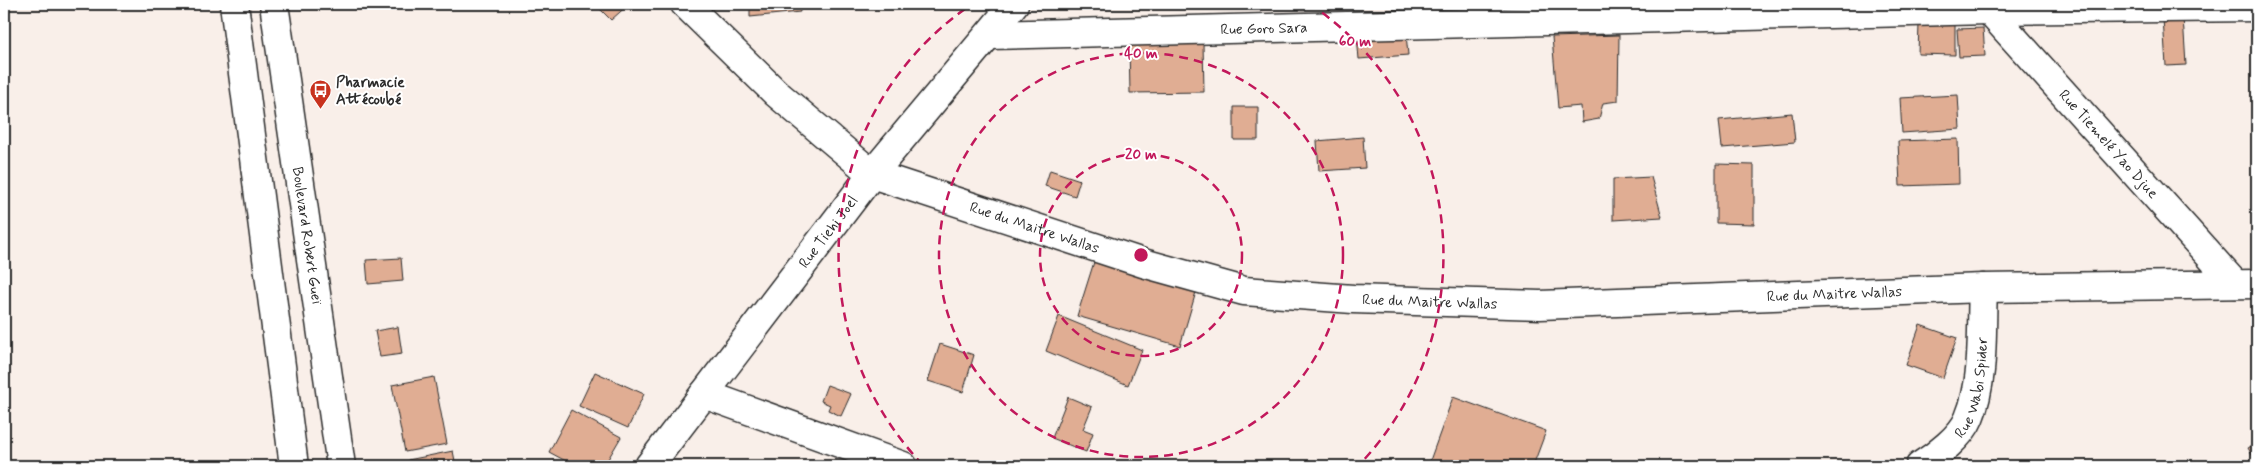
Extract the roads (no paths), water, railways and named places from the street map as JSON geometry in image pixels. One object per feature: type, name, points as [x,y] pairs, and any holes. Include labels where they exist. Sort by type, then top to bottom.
[{"type":"street","points":[[234,4],[292,461]]},
{"type":"street","name":"Boulevard Robert Gueï","points":[[274,4],[341,466]]},
{"type":"street","name":"Rue du Maitre Wallas","points":[[685,4],[776,93],[872,174],[1143,263],[1244,291],[1353,299],[1540,305],[1983,288],[2246,284]]},
{"type":"street","name":"Rue Tiehi Joel","points":[[649,466],[872,174],[1014,4]]},
{"type":"street","name":"Rue Goro Sara","points":[[989,35],[1986,7],[2257,7]]},
{"type":"street","name":"Rue Tiemelé Yao Djue","points":[[1986,7],[2246,284]]},
{"type":"street","name":"Rue Wabi Spider","points":[[1920,466],[1942,452],[1969,420],[1979,386],[1983,288]]},
{"type":"street","points":[[704,394],[903,466]]},
{"type":"place","name":"Pharmacie Attécoubé","points":[[320,110]]}]
